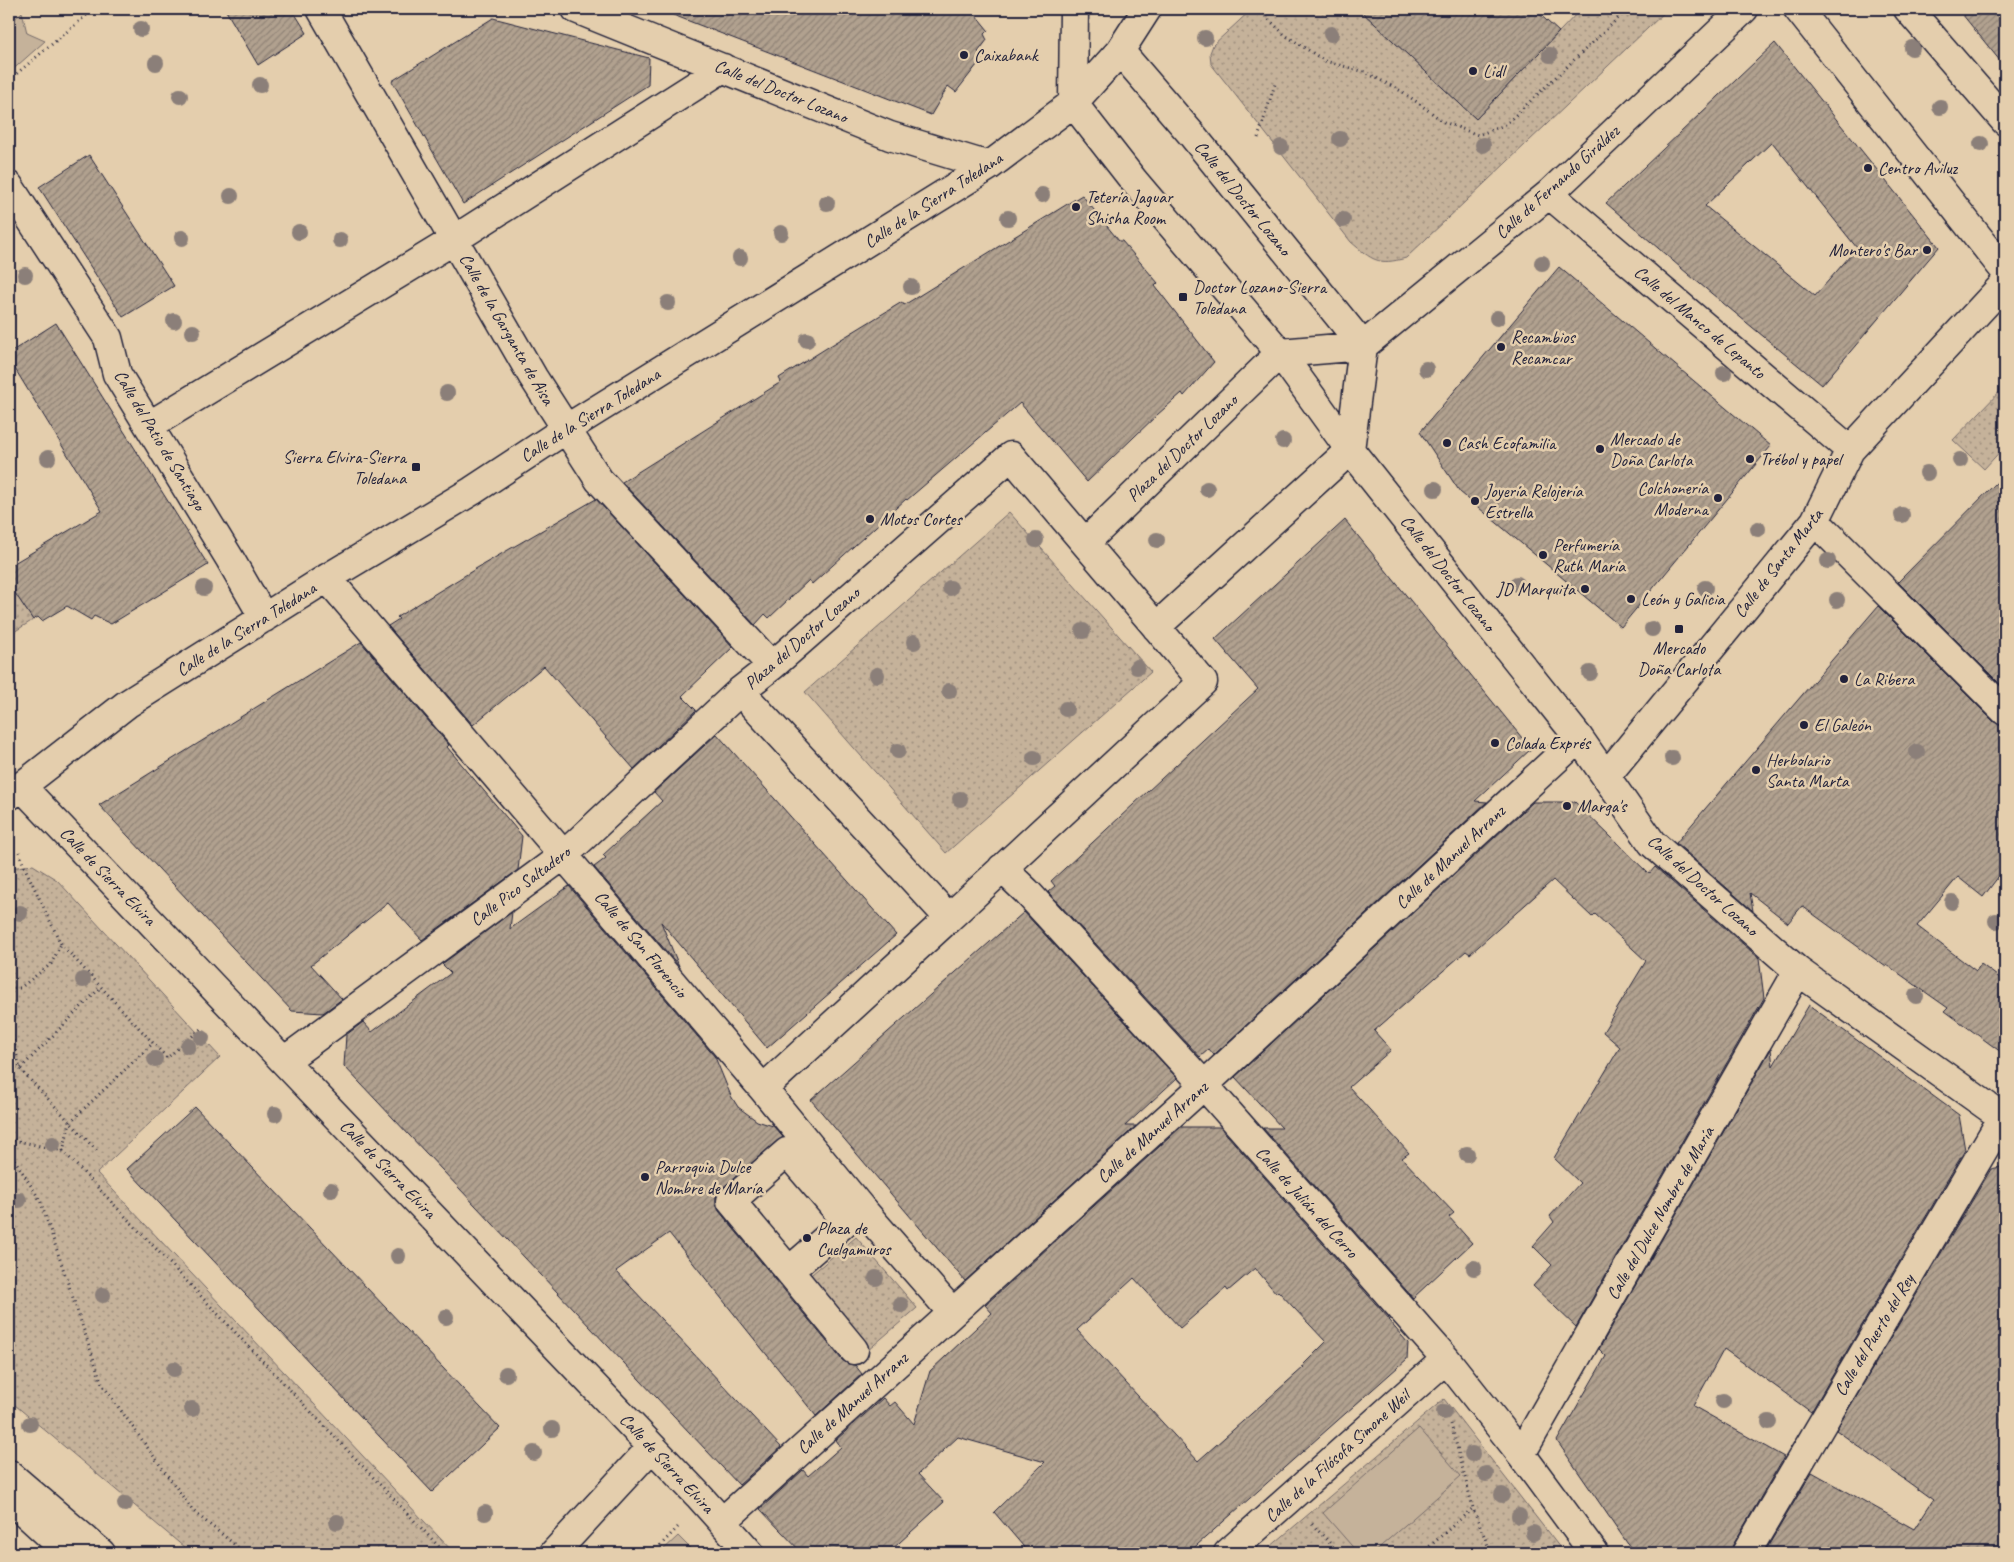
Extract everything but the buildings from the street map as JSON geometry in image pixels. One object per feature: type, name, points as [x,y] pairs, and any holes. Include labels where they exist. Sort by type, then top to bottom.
[{"type":"main road","name":"Calle de la Garganta de Aisa","points":[[321,9],[533,377],[599,480],[772,666]]},
{"type":"main road","name":"Calle del Doctor Lozano","points":[[576,9],[890,136],[989,166]]},
{"type":"main road","points":[[1073,104],[1074,9]]},
{"type":"main road","name":"Calle de la Sierra Toledana","points":[[16,792],[127,704],[327,578],[472,491],[566,429],[989,166],[1073,104],[1120,51],[1147,9]]},
{"type":"main road","name":"Calle de Fernando Giráldez","points":[[1363,346],[1549,194],[1744,9]]},
{"type":"main road","points":[[1798,9],[2005,271]]},
{"type":"main road","points":[[1908,9],[2005,121]]},
{"type":"main road","name":"Calle del Doctor Lozano","points":[[1120,51],[1193,136],[1363,346]]},
{"type":"main road","points":[[150,425],[454,240],[724,68]]},
{"type":"main road","name":"Calle del Doctor Lozano","points":[[1073,104],[1134,180],[1280,353],[1350,450],[1579,738],[1607,775],[1652,843],[1798,971],[2004,1118]]},
{"type":"main road","name":"Calle del Patio de Santiago","points":[[9,186],[108,338],[117,374],[150,425],[264,618]]},
{"type":"main road","name":"Calle del Manco de Lepanto","points":[[1549,194],[1850,450]]},
{"type":"main road","name":"Calle de Santa Marta","points":[[1607,775],[1815,521],[1850,450],[2005,283]]},
{"type":"main road","points":[[1156,627],[1350,450],[1363,346],[1280,353]]},
{"type":"main road","name":"Plaza del Doctor Lozano","points":[[1085,543],[1280,353]]},
{"type":"main road","name":"Plaza del Doctor Lozano","points":[[763,1089],[949,918],[1203,682],[1011,456],[772,666],[740,691],[949,918]]},
{"type":"main road","points":[[1815,521],[2005,711]]},
{"type":"main road","name":"Calle de San Florencio","points":[[327,578],[763,1089],[853,1215],[952,1312]]},
{"type":"main road","name":"Calle Pico Saltadero","points":[[284,1061],[564,855],[740,691]]},
{"type":"main road","name":"Calle de Manuel Arranz","points":[[722,1522],[1204,1085],[1579,738]]},
{"type":"main road","name":"Calle de Sierra Elvira","points":[[16,792],[229,1003],[652,1447],[750,1553]]},
{"type":"main road","name":"Calle de Julián del Cerro","points":[[1002,868],[1026,891],[1204,1085],[1438,1366],[1521,1454],[1594,1553]]},
{"type":"main road","name":"Calle del Dulce Nombre de María","points":[[1521,1454],[1798,971]]},
{"type":"main road","name":"Calle del Puerto del Rey","points":[[1746,1553],[2004,1118]]},
{"type":"main road","points":[[789,1271],[853,1215],[787,1152],[731,1201],[854,1350]]},
{"type":"main road","name":"Calle de la Filósofa Simone Weil","points":[[1228,1553],[1438,1366]]},
{"type":"main road","points":[[554,1553],[652,1447]]},
{"type":"main road","points":[[9,1474],[101,1553]]},
{"type":"main road","points":[[9,1498],[69,1553]]},
{"type":"path","points":[[9,80],[94,9]]},
{"type":"path","points":[[1258,9],[1285,35],[1325,61],[1365,72],[1403,92],[1444,122],[1478,135],[1505,125],[1628,9]]},
{"type":"path","points":[[1258,138],[1276,82]]},
{"type":"path","points":[[19,852],[60,944],[167,1058],[229,1003]]},
{"type":"path","points":[[9,988],[20,988],[51,964],[60,944]]},
{"type":"path","points":[[20,1068],[101,987]]},
{"type":"path","points":[[9,1021],[20,1068],[97,1151]]},
{"type":"path","points":[[63,1151],[70,1122],[153,1043]]},
{"type":"path","points":[[9,1139],[63,1151],[445,1553]]},
{"type":"path","points":[[9,1151],[40,1200],[102,1384],[192,1511],[245,1553]]},
{"type":"path","points":[[1438,1366],[1444,1399],[1473,1508],[1491,1553]]},
{"type":"path","points":[[1422,1553],[1473,1508]]},
{"type":"shaded area","points":[[1252,9],[1359,9],[1476,119],[1581,9],[1668,9],[1406,258],[1382,261],[1370,257],[1351,242],[1211,64],[1210,53],[1213,45]]},
{"type":"shaded area","points":[[22,12],[27,33],[45,41],[9,73],[9,24]]},
{"type":"shaded area","points":[[2005,386],[2005,446],[1984,469],[1953,440]]},
{"type":"shaded area","points":[[1009,512],[1151,672],[946,853],[805,692]]},
{"type":"shaded area","points":[[9,584],[33,620],[9,635]]},
{"type":"shaded area","points":[[33,865],[57,880],[220,1057],[97,1173],[454,1553],[191,1553],[9,1400],[9,868]]},
{"type":"shaded area","points":[[856,1237],[917,1308],[867,1351],[806,1279]]},
{"type":"shaded area","points":[[1444,1399],[1564,1553],[1263,1553]]},
{"type":"shaded area","points":[[1419,1428],[1461,1476],[1373,1553],[1358,1553],[1323,1513]]},
{"type":"shaded area","points":[[678,1536],[695,1553],[660,1553]]},
{"type":"place","name":"Caixabank","points":[[964,55]]},
{"type":"place","name":"Lidl","points":[[1473,71]]},
{"type":"place","name":"Centro Aviluz","points":[[1868,168]]},
{"type":"place","name":"Tetería Jaguar Shisha Room","points":[[1076,207]]},
{"type":"place","name":"Montero's Bar","points":[[1927,250]]},
{"type":"place","name":"Doctor Lozano-Sierra Toledana","points":[[1183,297]]},
{"type":"place","name":"Recambios Recamcar","points":[[1501,347]]},
{"type":"place","name":"Cash Ecofamilia","points":[[1447,443]]},
{"type":"place","name":"Mercado de Doña Carlota","points":[[1600,449]]},
{"type":"place","name":"Trébol y papel","points":[[1750,459]]},
{"type":"place","name":"Sierra Elvira-Sierra Toledana","points":[[416,467]]},
{"type":"place","name":"Colchonería Moderna","points":[[1718,498]]},
{"type":"place","name":"Joyería Relojería Estrella","points":[[1475,501]]},
{"type":"place","name":"Motos Cortes","points":[[870,519]]},
{"type":"place","name":"Perfumería Ruth María","points":[[1543,555]]},
{"type":"place","name":"JD Marquita","points":[[1585,589]]},
{"type":"place","name":"León y Galicia","points":[[1631,599]]},
{"type":"place","name":"Mercado Doña Carlota","points":[[1679,629]]},
{"type":"place","name":"La Ribera","points":[[1844,679]]},
{"type":"place","name":"El Galeón","points":[[1804,725]]},
{"type":"place","name":"Colada Exprés","points":[[1495,743]]},
{"type":"place","name":"Herbolario Santa Marta","points":[[1756,770]]},
{"type":"place","name":"Marga's","points":[[1567,806]]},
{"type":"place","name":"Parroquia Dulce Nombre de María","points":[[645,1177]]},
{"type":"place","name":"Plaza de Cuelgamuros","points":[[807,1238]]}]
